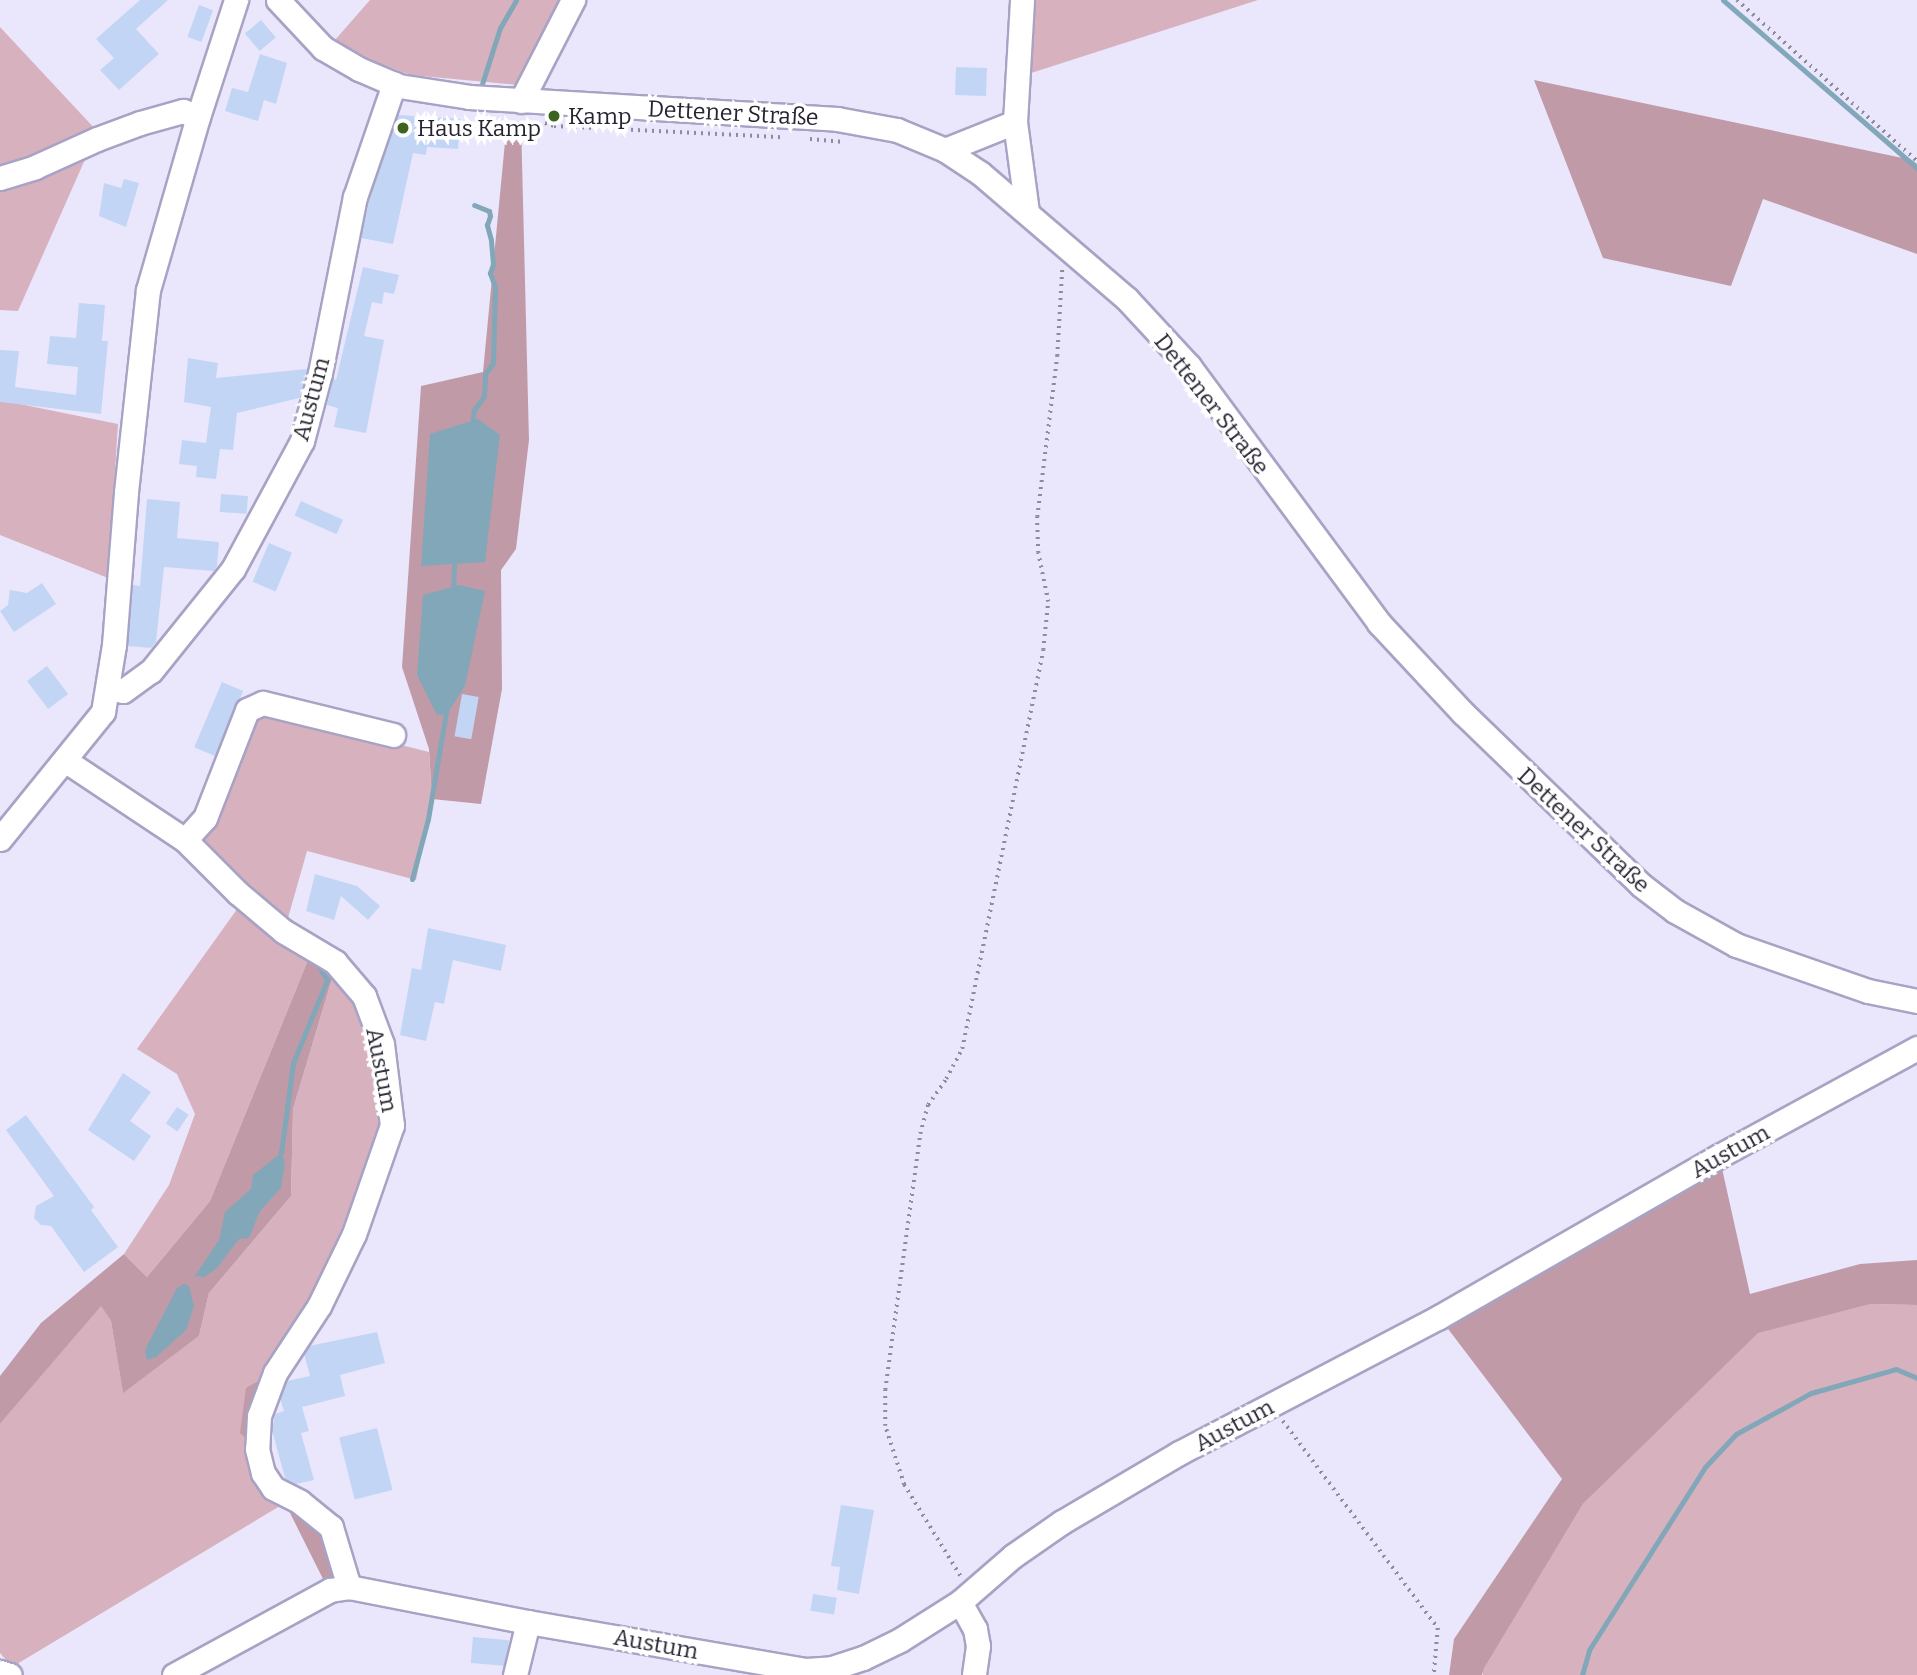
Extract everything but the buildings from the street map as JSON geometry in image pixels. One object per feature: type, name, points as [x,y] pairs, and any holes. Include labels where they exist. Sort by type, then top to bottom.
[{"type":"street","points":[[0,839],[66,761],[103,712],[108,688],[148,290],[198,117],[236,0]]},
{"type":"street","name":"Dettener Straße","points":[[278,0],[323,48],[394,84],[431,92],[521,101],[837,119],[897,130],[945,150],[980,173],[1027,212],[1121,306],[1189,366],[1324,551],[1394,639],[1462,712],[1641,885],[1675,911],[1736,944],[1846,984],[1917,1001]]},
{"type":"street","points":[[521,101],[573,0]]},
{"type":"street","points":[[1022,0],[1014,122],[1027,212]]},
{"type":"street","name":"Austum","points":[[108,688],[123,691],[151,671],[233,569],[302,441],[320,373],[355,197],[394,84]]},
{"type":"street","points":[[0,178],[35,167],[141,123],[183,111],[198,117]]},
{"type":"street","points":[[945,150],[1014,122]]},
{"type":"street","points":[[185,840],[205,818],[247,710],[264,703],[393,735]]},
{"type":"street","name":"Austum","points":[[66,761],[185,840],[238,893],[283,931],[335,962],[364,996],[382,1044],[392,1125],[355,1234],[319,1306],[275,1373],[259,1416],[257,1449],[263,1473],[273,1488],[300,1502],[331,1527],[349,1587]]},
{"type":"street","name":"Austum","points":[[174,1675],[330,1590],[349,1587],[528,1622],[806,1670],[832,1668],[863,1658],[900,1640],[965,1598],[1013,1556],[1062,1522],[1179,1453],[1439,1317],[1719,1156],[1917,1048]]},
{"type":"street","points":[[965,1598],[978,1646],[974,1675]]},
{"type":"street","points":[[515,1675],[528,1622]]},
{"type":"street","points":[[0,1672],[10,1675]]},
{"type":"path","points":[[1737,0],[1917,161]]},
{"type":"path","points":[[543,122],[554,126],[792,138]]},
{"type":"path","points":[[806,139],[857,143]]},
{"type":"path","points":[[965,1598],[904,1485],[885,1426],[885,1390],[920,1134],[928,1105],[946,1079],[961,1049],[1043,650],[1048,602],[1038,553],[1037,517],[1057,356],[1062,266],[1070,274]]},
{"type":"path","points":[[1271,1405],[1438,1628],[1434,1675]]},
{"type":"shaded area","points":[[370,0],[566,0],[519,85],[411,75],[375,62],[335,40]]},
{"type":"shaded area","points":[[1029,0],[1258,0],[1025,75]]},
{"type":"shaded area","points":[[0,27],[97,131],[0,170]]},
{"type":"shaded area","points":[[1534,80],[1912,160],[1917,164],[1917,254],[1763,199],[1731,286],[1603,258]]},
{"type":"shaded area","points":[[507,121],[521,121],[529,440],[516,549],[501,570],[502,689],[481,804],[432,799],[429,749],[402,667],[421,386],[483,372]]},
{"type":"shaded area","points":[[87,155],[18,311],[0,310],[0,188],[23,185]]},
{"type":"shaded area","points":[[0,400],[118,424],[108,578],[0,535]]},
{"type":"shaded area","points":[[266,711],[429,752],[432,799],[416,880],[307,851],[286,925],[196,841],[250,721]]},
{"type":"shaded area","points":[[240,905],[310,955],[210,1201],[147,1277],[124,1254],[169,1185],[195,1114],[177,1074],[137,1049]]},
{"type":"shaded area","points":[[310,955],[334,972],[293,1109],[291,1196],[209,1293],[199,1336],[123,1393],[111,1321],[101,1306],[0,1424],[0,1376],[41,1323],[124,1254],[147,1277],[210,1201]]},
{"type":"shaded area","points":[[334,972],[360,1001],[376,1043],[385,1123],[350,1229],[252,1444],[285,1503],[12,1667],[0,1653],[0,1424],[101,1305],[111,1321],[123,1392],[199,1336],[209,1293],[291,1196],[293,1109]]},
{"type":"shaded area","points":[[1721,1164],[1750,1294],[1860,1264],[1917,1260],[1917,1305],[1871,1304],[1758,1333],[1583,1504],[1482,1675],[1449,1675],[1454,1639],[1562,1479],[1439,1317]]},
{"type":"shaded area","points":[[1871,1304],[1917,1305],[1917,1675],[1483,1675],[1483,1668],[1583,1504],[1758,1332]]},
{"type":"shaded area","points":[[267,1376],[252,1444],[240,1433],[246,1388]]},
{"type":"shaded area","points":[[285,1503],[324,1529],[341,1577],[325,1583]]},
{"type":"water","points":[[478,419],[500,435],[485,562],[421,566],[430,434]]},
{"type":"water","points":[[459,585],[485,591],[465,686],[447,714],[437,715],[417,675],[423,595]]},
{"type":"water","points":[[281,1153],[285,1163],[281,1188],[260,1211],[249,1238],[239,1239],[216,1269],[204,1277],[195,1276],[219,1240],[225,1212],[251,1189],[253,1175]]},
{"type":"water","points":[[184,1284],[189,1286],[194,1306],[186,1330],[156,1357],[147,1360],[145,1350],[177,1288]]},
{"type":"waterway","points":[[482,84],[500,28],[516,0]]},
{"type":"waterway","points":[[1723,0],[1917,168]]},
{"type":"waterway","points":[[472,426],[474,410],[484,396],[485,374],[493,363],[495,287],[490,273],[493,264],[487,225],[489,211],[474,205]]},
{"type":"waterway","points":[[453,593],[454,557]]},
{"type":"waterway","points":[[412,879],[428,819],[447,707]]},
{"type":"waterway","points":[[281,1153],[293,1063],[327,980],[317,963]]},
{"type":"waterway","points":[[1582,1675],[1589,1650],[1705,1467],[1736,1434],[1811,1393],[1896,1369],[1917,1378]]},
{"type":"place","name":"Kamp","points":[[554,116]]},
{"type":"place","name":"Haus Kamp","points":[[403,128]]}]
